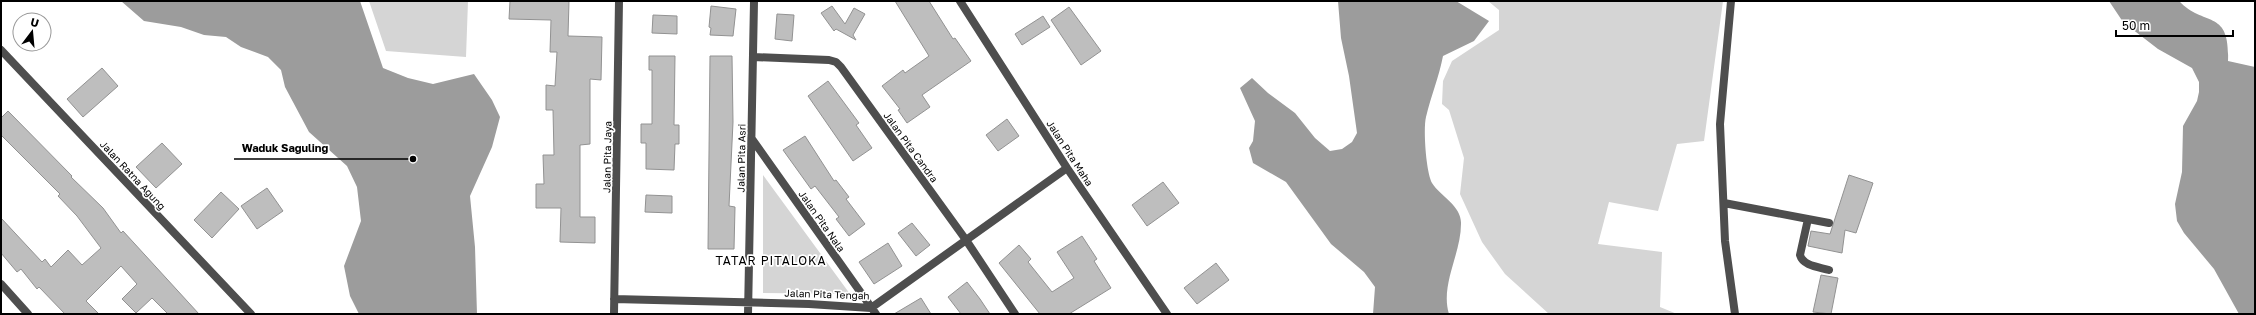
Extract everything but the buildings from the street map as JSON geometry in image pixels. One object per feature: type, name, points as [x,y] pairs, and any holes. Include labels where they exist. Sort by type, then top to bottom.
[{"type":"street","name":"Jalan Pita Jaya","points":[[614,314],[619,1]]},
{"type":"street","name":"Jalan Pita Maha","points":[[960,1],[1067,168],[1167,314]]},
{"type":"street","points":[[1731,1],[1720,124],[1725,241],[1735,314]]},
{"type":"street","name":"Jalan Pita Asri","points":[[748,314],[754,2]]},
{"type":"street","name":"Jalan Ratna Agung","points":[[1,50],[251,314]]},
{"type":"street","name":"Jalan Pita Candra","points":[[753,57],[836,62],[966,240],[1015,314]]},
{"type":"street","name":"Jalan Pita Nala","points":[[752,139],[874,311]]},
{"type":"street","name":"Jalan Pita Tengah","points":[[614,299],[749,302],[874,311],[966,240],[1067,168]]},
{"type":"street","points":[[1724,203],[1829,223]]},
{"type":"street","points":[[1808,219],[1800,255],[1802,260],[1805,263],[1829,270]]},
{"type":"street","points":[[1,284],[28,314]]},
{"type":"shaded area","points":[[121,1],[360,1],[383,68],[408,78],[433,84],[474,74],[492,100],[500,117],[492,147],[470,196],[475,247],[477,314],[359,314],[350,296],[344,266],[361,221],[357,187],[347,166],[309,132],[285,87],[281,70],[268,57],[241,47],[226,37],[204,35],[181,27],[144,21]]},
{"type":"shaded area","points":[[369,1],[468,1],[466,57],[386,51]]},
{"type":"shaded area","points":[[1338,1],[1456,1],[1489,21],[1474,41],[1443,56],[1425,123],[1428,170],[1432,183],[1455,207],[1461,224],[1458,247],[1447,292],[1449,314],[1373,314],[1375,287],[1364,272],[1331,244],[1286,182],[1253,163],[1249,148],[1253,141],[1255,121],[1240,88],[1252,78],[1268,93],[1295,113],[1315,138],[1330,151],[1342,149],[1352,142],[1357,133],[1349,76],[1341,38]]},
{"type":"shaded area","points":[[1488,1],[1723,1],[1704,141],[1677,144],[1658,211],[1609,202],[1598,244],[1662,252],[1660,307],[1677,314],[1549,314],[1505,274],[1482,242],[1460,194],[1464,158],[1449,110],[1442,104],[1443,81],[1452,61],[1499,30],[1499,10]]},
{"type":"shaded area","points":[[2109,1],[2179,1],[2189,9],[2214,21],[2220,26],[2225,33],[2228,44],[2228,61],[2255,67],[2255,314],[2239,314],[2214,269],[2184,233],[2177,221],[2175,204],[2182,172],[2183,126],[2197,101],[2199,82],[2192,68],[2158,49],[2123,22]]},
{"type":"shaded area","points":[[763,175],[850,294],[763,293]]},
{"type":"place","name":"Waduk Saguling","points":[[413,159]]},
{"type":"district","name":"TATAR PITALOKA","points":[[771,260]]}]
